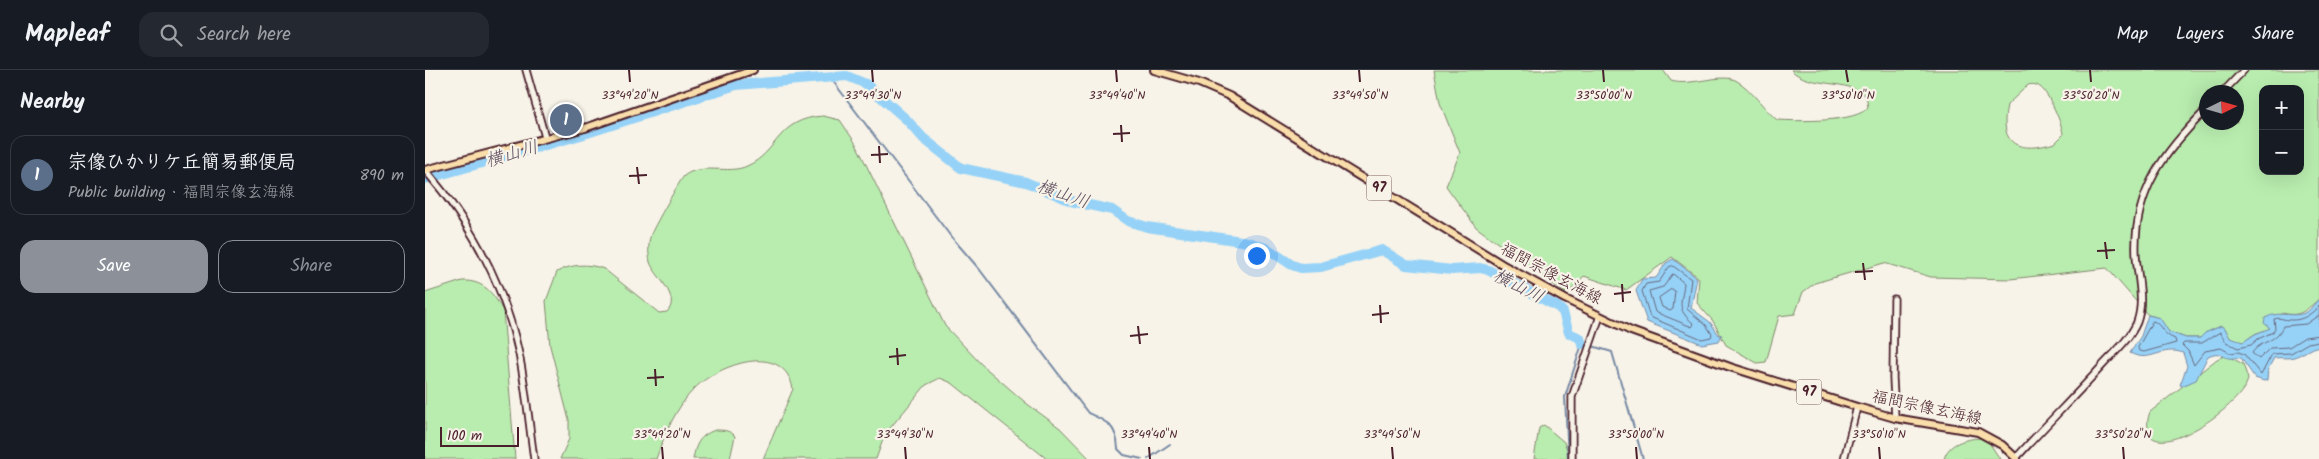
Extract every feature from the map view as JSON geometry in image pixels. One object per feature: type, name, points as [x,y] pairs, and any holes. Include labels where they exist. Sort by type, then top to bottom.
[{"type":"main road","points":[[425,170],[593,125],[753,70]]},
{"type":"main road","name":"福間宗像玄海線","points":[[1154,70],[1199,83],[1229,96],[1505,266],[1600,316],[1695,356],[1857,407],[1895,418],[1978,432],[1994,439],[2017,456]]},
{"type":"street","points":[[526,70],[545,137]]},
{"type":"street","points":[[2230,85],[2244,70]]},
{"type":"street","points":[[2017,456],[2105,363],[2133,329],[2141,307],[2136,253],[2137,227],[2148,186],[2168,150],[2199,117]]},
{"type":"street","points":[[425,170],[455,207],[477,242],[506,306],[519,356],[534,459]]},
{"type":"street","points":[[1894,299],[1893,378],[1895,418]]},
{"type":"street","points":[[1572,459],[1572,397],[1600,316]]},
{"type":"street","points":[[1845,459],[1857,407]]},
{"type":"green space","points":[[1434,70],[1663,70],[1671,81],[1687,82],[1723,78],[1731,79],[1747,89],[1777,120],[1797,121],[1825,120],[1852,116],[1868,107],[1866,96],[1858,90],[1808,80],[1791,70],[2319,70],[2319,299],[2299,313],[2283,313],[2267,324],[2270,328],[2255,334],[2244,342],[2229,338],[2225,328],[2221,326],[2205,333],[2201,338],[2186,338],[2169,332],[2159,319],[2148,315],[2107,268],[2010,279],[1931,277],[1884,263],[1815,283],[1803,292],[1795,314],[1779,316],[1766,362],[1757,363],[1726,345],[1713,321],[1697,303],[1699,278],[1672,257],[1626,290],[1584,276],[1570,291],[1565,293],[1476,227],[1446,186],[1460,153],[1440,103]],"holes":[[[2034,84],[2039,86],[2055,109],[2063,135],[2055,143],[2031,147],[2015,144],[2009,138],[2005,119],[2007,105],[2028,85]]]},
{"type":"green space","points":[[823,116],[840,120],[856,144],[945,326],[981,364],[1026,403],[1060,428],[1090,459],[1047,459],[952,383],[940,378],[926,385],[885,434],[876,459],[763,459],[793,389],[787,374],[777,365],[764,361],[734,365],[705,379],[695,388],[677,412],[656,459],[560,459],[569,439],[569,420],[550,346],[546,301],[557,272],[568,267],[580,265],[604,269],[659,313],[667,312],[671,306],[671,300],[666,286],[650,262],[649,243],[654,228],[684,176],[698,170],[732,169],[747,166],[766,153],[787,129],[796,123],[808,118]]},
{"type":"green space","points":[[462,281],[470,281],[487,289],[503,311],[515,459],[425,459],[425,293]]},
{"type":"green space","points":[[2226,355],[2243,364],[2248,379],[2243,390],[2233,402],[2202,425],[2186,434],[2170,439],[2157,440],[2149,434],[2148,418],[2150,412],[2217,359]]},
{"type":"green space","points":[[1544,425],[1564,442],[1571,459],[1534,459],[1539,428]]},
{"type":"green space","points":[[715,430],[728,431],[735,436],[730,459],[693,459],[699,441],[705,435]]},
{"type":"green space","points":[[1980,438],[1988,441],[2000,459],[1944,459],[1949,449],[1958,443]]},
{"type":"water","points":[[1673,259],[1697,278],[1691,308],[1710,322],[1719,335],[1722,335],[1719,341],[1702,344],[1647,322],[1636,291],[1642,279],[1656,278],[1666,263]]},
{"type":"water","points":[[2319,299],[2319,346],[2294,357],[2274,358],[2268,369],[2267,380],[2264,381],[2255,378],[2241,358],[2228,358],[2217,354],[2208,356],[2196,380],[2182,386],[2180,385],[2187,366],[2183,353],[2168,351],[2144,357],[2130,353],[2141,336],[2148,315],[2160,318],[2169,332],[2186,338],[2200,338],[2205,333],[2221,326],[2225,328],[2230,338],[2243,342],[2255,334],[2270,328],[2264,323],[2265,318],[2276,314],[2303,314]]},
{"type":"waterway","points":[[829,76],[949,234],[980,270],[1088,413],[1105,422],[1113,429],[1118,449],[1124,455],[1142,459]]},
{"type":"waterway","name":"横山川","points":[[425,179],[581,135],[736,85],[847,76],[866,84],[907,120],[923,138],[961,168],[1026,182],[1071,201],[1112,210],[1128,221],[1147,227],[1248,242],[1268,249],[1292,265],[1301,268],[1321,267],[1382,250],[1406,265],[1452,270],[1480,268],[1488,270],[1558,307],[1563,312],[1569,333],[1580,338],[1582,344]]},
{"type":"waterway","name":"横山川","points":[[1568,459],[1565,397],[1582,344],[1587,345]]},
{"type":"waterway","points":[[1592,346],[1612,352],[1643,459]]},
{"type":"waterway","points":[[1148,459],[1170,444]]},
{"type":"place","name":"宗像ひかりケ丘簡易郵便局","points":[[566,120]]}]
